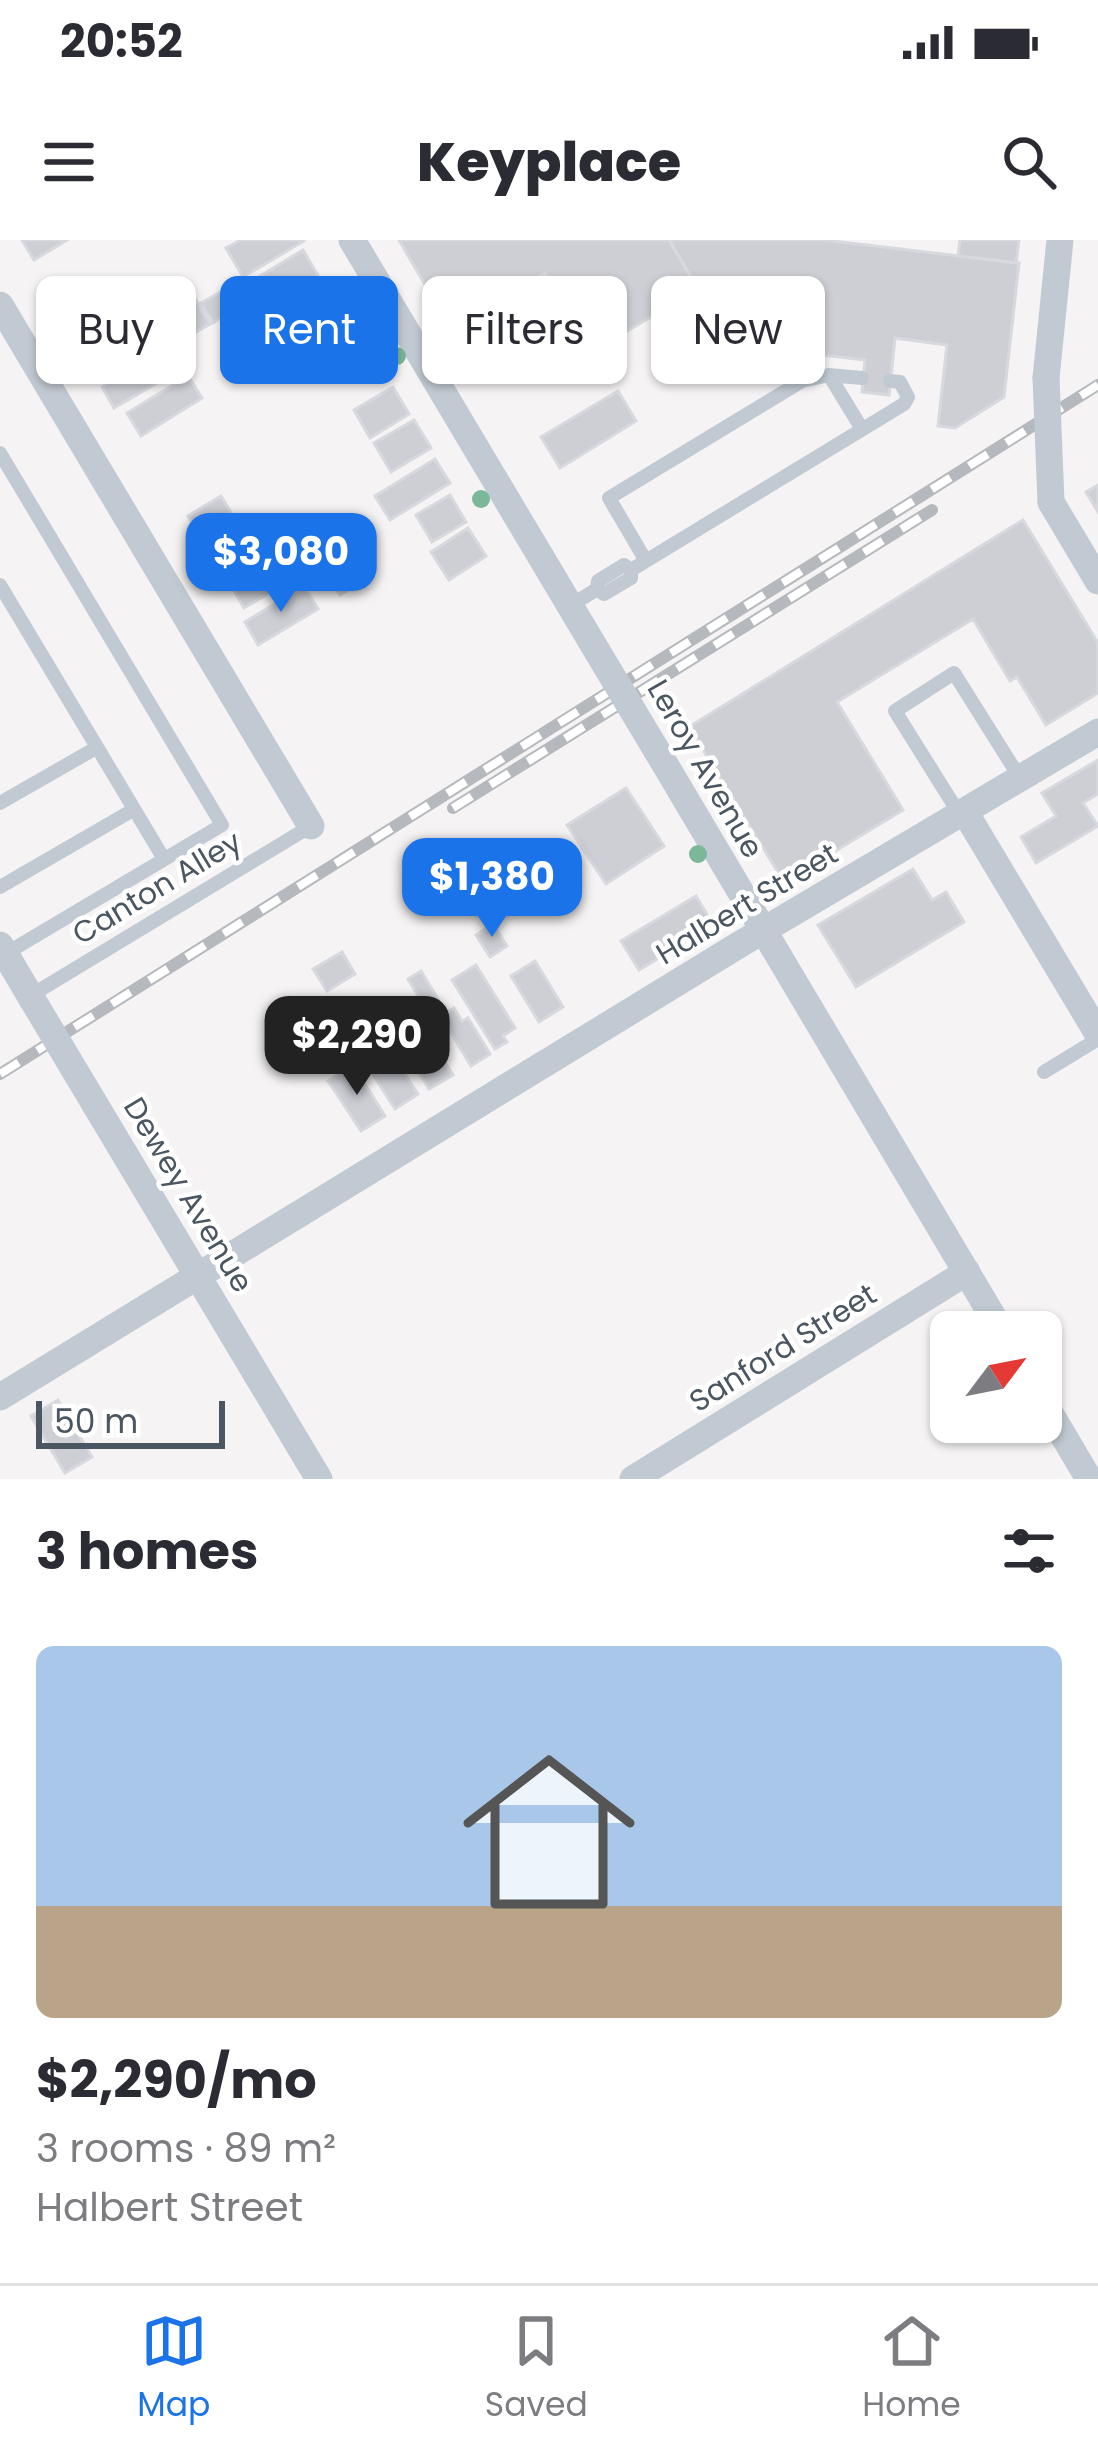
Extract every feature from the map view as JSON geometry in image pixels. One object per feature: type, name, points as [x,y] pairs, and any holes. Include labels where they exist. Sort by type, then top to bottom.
[{"type":"street","name":"Leroy Avenue","points":[[352,240],[990,1311]]},
{"type":"street","points":[[1060,240],[1046,378],[1051,502],[1098,581]]},
{"type":"street","points":[[0,305],[311,826]]},
{"type":"street","name":"Halbert Street","points":[[0,1397],[762,931],[1098,732]]},
{"type":"street","points":[[963,813],[1098,1036]]},
{"type":"street","name":"Dewey Avenue","points":[[3,949],[319,1479]]},
{"type":"street","name":"Sanford Street","points":[[633,1479],[967,1272]]},
{"type":"street","points":[[1062,1433],[1089,1479]]},
{"type":"lane","points":[[646,561],[609,498],[802,380],[829,375],[862,378]]},
{"type":"lane","points":[[829,375],[862,429]]},
{"type":"lane","points":[[570,606],[597,589],[598,581],[624,566],[631,570],[904,404],[908,397],[900,382],[890,382]]},
{"type":"lane","points":[[0,453],[222,824],[3,949]]},
{"type":"lane","points":[[0,585],[164,859]]},
{"type":"lane","points":[[963,813],[895,711],[954,673],[1020,778]]},
{"type":"lane","points":[[0,803],[96,748]]},
{"type":"lane","points":[[0,887],[133,809]]},
{"type":"lane","name":"Canton Alley","points":[[31,998],[311,826]]},
{"type":"lane","points":[[1044,1072],[1098,1036]]},
{"type":"building","points":[[22,240],[67,240],[34,260]]},
{"type":"building","points":[[241,240],[304,240],[245,276],[226,248]]},
{"type":"building","points":[[399,240],[669,240],[690,276],[651,276],[651,317],[627,331],[627,276],[545,273],[422,279]]},
{"type":"building","points":[[669,240],[824,240],[1019,263],[1004,397],[955,428],[938,426],[947,345],[895,338],[889,395],[862,392],[865,360],[825,355],[825,276],[691,276]]},
{"type":"building","points":[[960,240],[1019,240],[1016,263],[958,256]]},
{"type":"building","points":[[303,250],[318,276],[260,276]]},
{"type":"building","points":[[220,292],[220,319],[213,323],[201,303]]},
{"type":"building","points":[[196,300],[210,324],[196,332]]},
{"type":"building","points":[[107,384],[156,384],[114,408],[102,387]]},
{"type":"building","points":[[175,384],[193,384],[202,398],[141,436],[127,413]]},
{"type":"building","points":[[393,387],[409,414],[370,438],[354,410]]},
{"type":"building","points":[[618,391],[636,421],[560,468],[541,437]]},
{"type":"building","points":[[414,420],[431,448],[391,472],[374,443]]},
{"type":"building","points":[[435,459],[450,483],[390,520],[375,496]]},
{"type":"building","points":[[1098,485],[1098,512],[1086,492]]},
{"type":"building","points":[[450,495],[466,522],[432,542],[416,515]]},
{"type":"building","points":[[221,496],[233,516],[200,536],[188,516]]},
{"type":"building","points":[[259,515],[274,540],[214,576],[199,551]]},
{"type":"building","points":[[1023,520],[1098,643],[1098,693],[1046,725],[1017,677],[1010,681],[973,619],[837,702],[903,810],[784,882],[689,727]]},
{"type":"building","points":[[468,528],[486,556],[449,580],[431,552]]},
{"type":"building","points":[[279,547],[296,577],[244,608],[227,578]]},
{"type":"building","points":[[342,549],[361,582],[340,595],[320,561]]},
{"type":"building","points":[[304,586],[318,609],[258,645],[245,622]]},
{"type":"building","points":[[1098,760],[1098,794],[1083,803],[1098,826],[1036,863],[1021,837],[1056,816],[1042,793]]},
{"type":"building","points":[[626,788],[664,846],[606,884],[567,825]]},
{"type":"building","points":[[913,869],[932,900],[946,892],[964,922],[856,987],[818,925]]},
{"type":"building","points":[[696,896],[711,921],[639,970],[621,941]]},
{"type":"building","points":[[493,924],[507,946],[490,957],[476,935]]},
{"type":"building","points":[[342,952],[355,974],[327,991],[313,969]]},
{"type":"building","points":[[535,961],[563,1007],[539,1022],[511,976]]},
{"type":"building","points":[[476,965],[515,1028],[503,1036],[507,1042],[495,1049],[452,980]]},
{"type":"building","points":[[421,971],[441,1004],[428,1012],[408,979]]},
{"type":"building","points":[[454,1008],[462,1021],[468,1018],[490,1054],[471,1066],[441,1016]]},
{"type":"building","points":[[421,1024],[453,1075],[429,1089],[398,1038]]},
{"type":"building","points":[[383,1040],[418,1094],[395,1109],[360,1054]]},
{"type":"building","points":[[353,1065],[385,1116],[361,1131],[328,1081]]},
{"type":"building","points":[[58,1400],[92,1457],[65,1473],[31,1416]]},
{"type":"railway","points":[[0,1074],[1098,385]]},
{"type":"railway","points":[[453,808],[932,510]]}]
